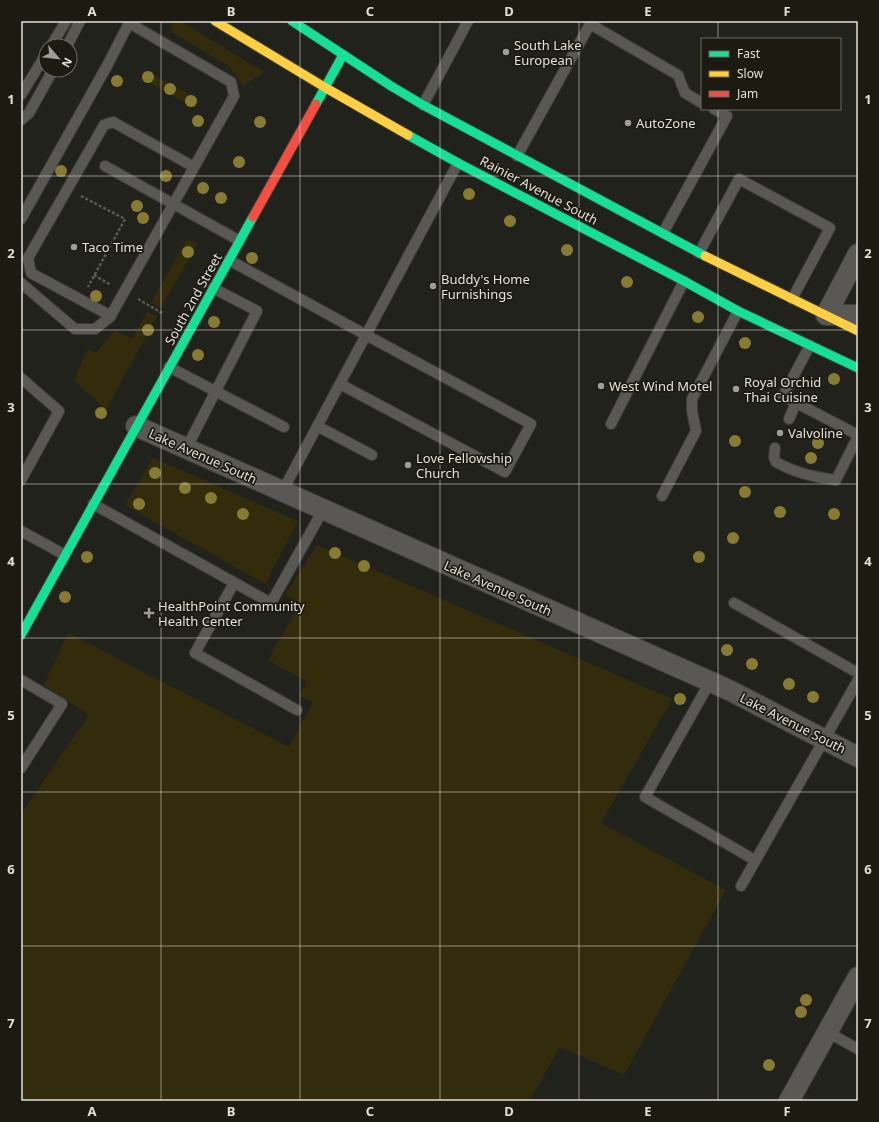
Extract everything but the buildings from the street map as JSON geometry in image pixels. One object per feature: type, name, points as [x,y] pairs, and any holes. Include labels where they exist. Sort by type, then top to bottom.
[{"type":"main road","name":"Rainier Avenue South","points":[[215,21],[326,88],[458,163],[684,281],[738,311],[858,368]]},
{"type":"main road","name":"Rainier Avenue South","points":[[297,22],[343,55],[423,105],[699,252],[858,331]]},
{"type":"main road","name":"South 2nd Street","points":[[21,635],[343,55]]},
{"type":"main road","name":"South 2nd Street","points":[[25,609],[65,555]]},
{"type":"street","points":[[858,254],[826,315],[858,315]]},
{"type":"street","name":"Lake Avenue South","points":[[136,426],[729,690],[858,757]]},
{"type":"street","points":[[789,1101],[858,977]]},
{"type":"lane","points":[[56,38],[66,21]]},
{"type":"lane","points":[[71,38],[80,21]]},
{"type":"lane","points":[[423,105],[468,21]]},
{"type":"lane","points":[[21,219],[108,64],[129,22],[230,82],[234,96],[111,316],[95,329],[75,329],[21,284]]},
{"type":"lane","points":[[517,156],[590,24],[678,75],[685,93],[701,102]]},
{"type":"lane","points":[[21,95],[38,67]]},
{"type":"lane","points":[[21,120],[29,113],[49,78]]},
{"type":"lane","points":[[663,233],[727,116],[716,110]]},
{"type":"lane","points":[[111,316],[31,273],[28,258],[104,125],[113,122],[194,167]]},
{"type":"lane","points":[[282,492],[458,163]]},
{"type":"lane","points":[[105,166],[240,241]]},
{"type":"lane","points":[[699,252],[739,179],[830,228],[792,299]]},
{"type":"lane","points":[[229,260],[531,424],[505,472],[340,384]]},
{"type":"lane","points":[[611,424],[684,281]]},
{"type":"lane","points":[[186,449],[257,311],[213,288]]},
{"type":"lane","points":[[662,496],[696,431],[692,411],[692,399],[738,311]]},
{"type":"lane","points":[[775,448],[774,457],[776,462],[789,470],[810,476],[836,480],[858,435],[783,396],[810,345]]},
{"type":"lane","points":[[169,367],[284,427]]},
{"type":"lane","points":[[21,378],[59,411],[21,480]]},
{"type":"lane","points":[[789,419],[796,403]]},
{"type":"lane","points":[[317,426],[372,455]]},
{"type":"lane","points":[[93,504],[271,603],[323,510]]},
{"type":"lane","points":[[21,531],[65,555]]},
{"type":"lane","points":[[234,583],[195,653],[297,710]]},
{"type":"lane","points":[[734,603],[858,673]]},
{"type":"lane","points":[[21,680],[62,704],[21,768]]},
{"type":"lane","points":[[741,886],[858,680]]},
{"type":"lane","points":[[710,682],[645,797],[755,860]]},
{"type":"lane","points":[[827,1032],[858,1050]]},
{"type":"path","points":[[81,195],[125,219],[94,275]]},
{"type":"shaded area","points":[[172,21],[180,21],[264,72],[243,86],[230,67],[175,34],[171,26]]},
{"type":"shaded area","points":[[145,70],[199,100],[195,108],[141,78]]},
{"type":"shaded area","points":[[187,239],[197,244],[161,308],[151,303]]},
{"type":"shaded area","points":[[147,312],[157,316],[106,410],[74,380],[88,349],[96,353],[113,332],[116,331],[132,339]]},
{"type":"shaded area","points":[[153,458],[298,521],[265,584],[125,505]]},
{"type":"shaded area","points":[[317,545],[672,699],[601,823],[726,890],[624,1075],[560,1047],[529,1101],[21,1101],[21,814],[89,715],[44,685],[68,633],[289,747],[313,702],[299,696],[307,682],[268,660],[298,607],[290,597],[285,595]]},
{"type":"traffic: fast","points":[[292,21],[391,86],[423,105],[705,256]]},
{"type":"traffic: fast","points":[[316,104],[343,55]]},
{"type":"traffic: fast","points":[[408,135],[738,311],[858,368]]},
{"type":"traffic: fast","points":[[21,635],[253,217]]},
{"type":"traffic: slow","points":[[215,21],[326,88],[408,135]]},
{"type":"traffic: slow","points":[[705,256],[858,331]]},
{"type":"traffic: jam","points":[[253,217],[316,104]]},
{"type":"place","name":"South Lake European","points":[[506,52]]},
{"type":"place","name":"AutoZone","points":[[628,123]]},
{"type":"place","name":"Taco Time","points":[[74,247]]},
{"type":"place","name":"Buddy's Home Furnishings","points":[[433,286]]},
{"type":"place","name":"West Wind Motel","points":[[601,386]]},
{"type":"place","name":"Royal Orchid Thai Cuisine","points":[[736,389]]},
{"type":"place","name":"Valvoline","points":[[780,433]]},
{"type":"place","name":"Love Fellowship Church","points":[[408,465]]},
{"type":"place","name":"HealthPoint Community Health Center","points":[[149,613]]}]
